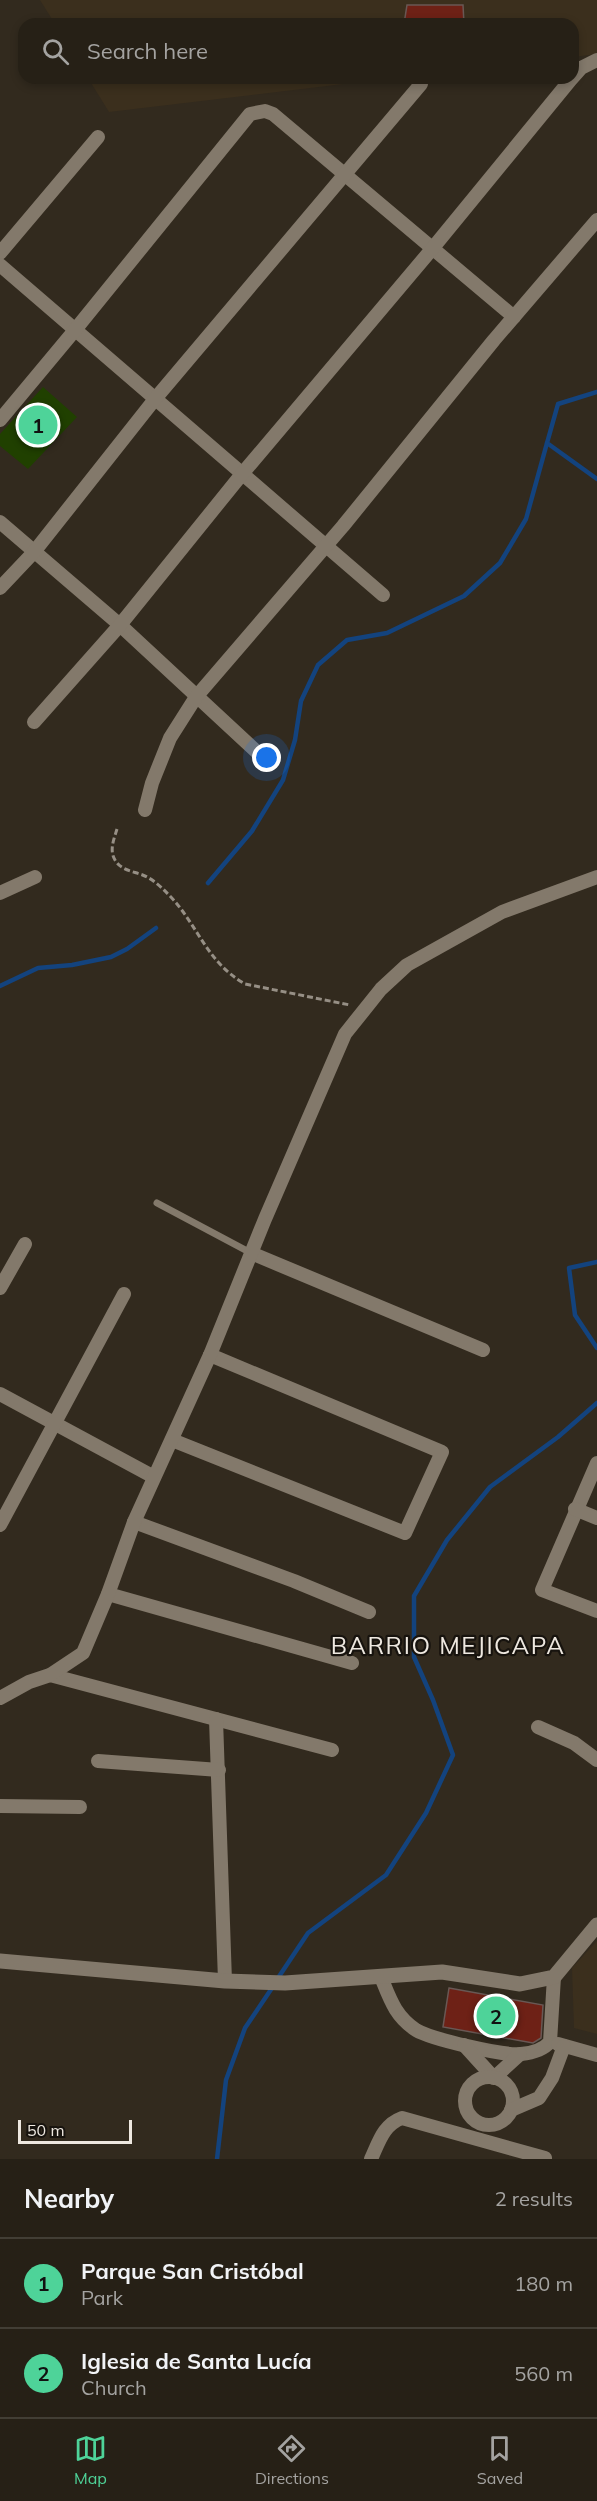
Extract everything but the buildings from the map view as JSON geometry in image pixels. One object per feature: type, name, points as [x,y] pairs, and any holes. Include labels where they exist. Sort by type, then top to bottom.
[{"type":"street","points":[[579,69],[597,60]]},
{"type":"street","points":[[0,588],[34,552],[155,399],[421,84]]},
{"type":"street","points":[[34,722],[120,625],[242,474],[568,84]]},
{"type":"street","points":[[0,420],[250,114],[265,111],[273,114],[513,317]]},
{"type":"street","points":[[0,253],[98,137]]},
{"type":"street","points":[[145,810],[152,783],[170,738],[196,697],[326,546],[513,317],[597,220]]},
{"type":"street","points":[[0,266],[383,595]]},
{"type":"street","points":[[0,522],[120,625],[257,753]]},
{"type":"street","points":[[0,893],[35,877]]},
{"type":"street","points":[[0,1698],[28,1682],[50,1675],[83,1653],[108,1594],[134,1522],[210,1355],[345,1034],[381,989],[407,965],[502,912],[597,877]]},
{"type":"street","points":[[0,1288],[25,1244]]},
{"type":"street","points":[[251,1254],[483,1350]]},
{"type":"street","points":[[0,1525],[124,1294]]},
{"type":"street","points":[[172,1440],[405,1533],[442,1452],[210,1355]]},
{"type":"street","points":[[0,1394],[154,1477]]},
{"type":"street","points":[[597,1463],[575,1509],[542,1590],[597,1611]]},
{"type":"street","points":[[575,1509],[597,1518]]},
{"type":"street","points":[[134,1522],[294,1581],[369,1612]]},
{"type":"street","points":[[108,1594],[352,1664]]},
{"type":"street","points":[[50,1675],[333,1750]]},
{"type":"street","points":[[216,1719],[225,1981]]},
{"type":"street","points":[[538,1727],[574,1743],[597,1760]]},
{"type":"street","points":[[98,1761],[219,1770]]},
{"type":"street","points":[[0,1806],[80,1807]]},
{"type":"street","points":[[381,1977],[393,2009],[417,2030],[464,2045],[520,2054],[544,2049],[550,2042],[554,1977],[597,1925]]},
{"type":"street","points":[[0,1961],[225,1981],[285,1983],[442,1972],[520,1984],[554,1977]]},
{"type":"street","points":[[550,2042],[597,2055]]},
{"type":"street","points":[[464,2045],[494,2078]]},
{"type":"street","points":[[511,2110],[539,2098],[552,2078],[564,2046]]},
{"type":"street","points":[[494,2078],[520,2054]]},
{"type":"street","points":[[437,2127],[482,2123],[494,2124],[501,2122],[511,2110],[513,2103],[509,2088],[504,2082],[494,2078],[482,2078],[475,2082],[466,2095],[467,2110],[471,2117],[482,2123],[503,2152]]},
{"type":"street","points":[[370,2159],[383,2132],[391,2122],[402,2118],[437,2127],[503,2152],[545,2158]]},
{"type":"lane","points":[[157,1203],[251,1254]]},
{"type":"path","points":[[117,829],[112,845],[115,860],[124,869],[146,876],[175,902],[212,958],[231,976],[245,984],[366,1008]]},
{"type":"shaded area","points":[[40,0],[597,0],[597,54],[579,56],[579,18],[51,18]]},
{"type":"shaded area","points":[[92,84],[343,84],[109,112]]},
{"type":"shaded area","points":[[597,1941],[597,2034],[574,2028],[572,1968]]},
{"type":"green space","points":[[43,387],[77,417],[28,469],[0,446],[0,434]]},
{"type":"waterway","points":[[597,392],[558,404],[547,443],[597,479]]},
{"type":"waterway","points":[[208,883],[252,831],[283,780],[295,740],[301,701],[318,665],[347,640],[387,633],[464,596],[500,563],[526,519],[547,443]]},
{"type":"waterway","points":[[0,986],[38,968],[72,965],[111,957],[127,949],[156,928]]},
{"type":"waterway","points":[[597,1262],[569,1268],[575,1315],[597,1348]]},
{"type":"waterway","points":[[278,1978],[308,1933],[386,1875],[426,1813],[453,1755],[414,1657],[414,1596],[447,1540],[490,1487],[558,1437],[597,1403]]},
{"type":"waterway","points":[[217,2159],[226,2080],[245,2028],[274,1985]]},
{"type":"place","name":"Parque San Cristóbal","points":[[38,425]]},
{"type":"place","name":"Iglesia de Santa Lucía","points":[[496,2016]]},
{"type":"district","name":"BARRIO MEJICAPA","points":[[448,1645]]}]
